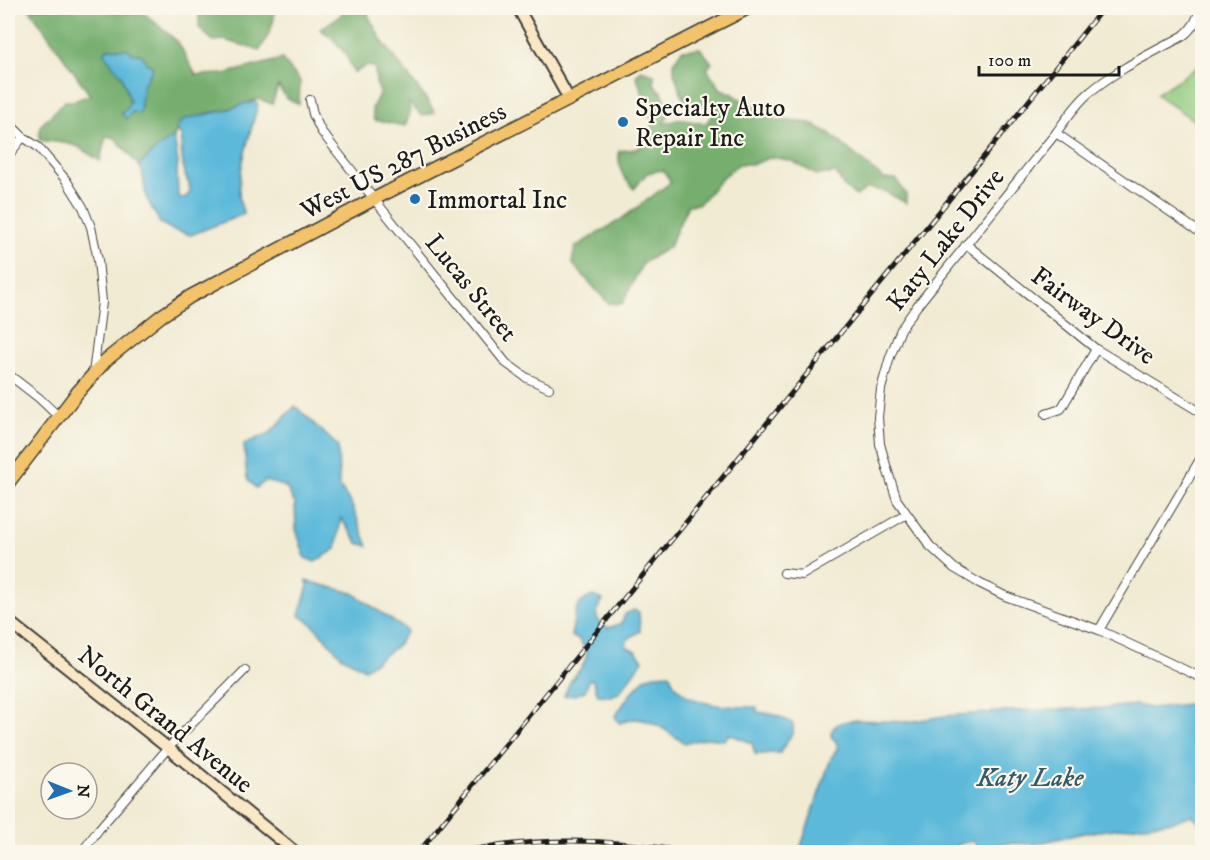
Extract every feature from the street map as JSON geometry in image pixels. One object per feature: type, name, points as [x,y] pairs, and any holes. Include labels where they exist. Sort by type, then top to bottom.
[{"type":"main road","points":[[518,8],[569,99]]},
{"type":"main road","name":"West US 287 Business","points":[[8,483],[106,360],[191,296],[374,199],[748,8]]},
{"type":"main road","name":"North Grand Avenue","points":[[8,621],[295,852]]},
{"type":"street","name":"Katy Lake Drive","points":[[1200,8],[1191,29],[1183,36],[1115,74],[1090,92],[917,306],[901,329],[890,357],[881,389],[878,417],[880,444],[897,500],[930,546],[954,568],[1005,596],[1099,630],[1203,678]]},
{"type":"street","name":"Lucas Street","points":[[309,100],[321,131],[506,363],[527,378],[549,388]]},
{"type":"street","points":[[8,124],[38,147],[66,180],[91,227],[98,260],[102,302],[93,374]]},
{"type":"street","points":[[1056,133],[1203,234]]},
{"type":"street","points":[[8,156],[23,137]]},
{"type":"street","name":"Fairway Drive","points":[[966,244],[1096,349],[1203,413]]},
{"type":"street","points":[[1046,414],[1061,409],[1096,349]]},
{"type":"street","points":[[8,375],[39,398],[59,417]]},
{"type":"street","points":[[1099,630],[1203,456]]},
{"type":"street","points":[[784,573],[802,575],[907,514]]},
{"type":"street","points":[[82,852],[168,748],[245,670]]},
{"type":"green space","points":[[29,8],[111,8],[114,12],[145,14],[178,42],[196,75],[224,74],[282,59],[300,81],[299,104],[286,98],[278,86],[272,104],[259,99],[226,110],[208,113],[179,124],[174,137],[155,150],[139,166],[115,138],[106,136],[100,161],[77,146],[39,140],[40,126],[65,101],[74,101],[90,95]],"holes":[[[132,53],[142,55],[151,72],[143,85],[140,113],[126,110],[130,101],[122,76]]]},
{"type":"green space","points":[[199,8],[275,8],[275,14],[260,50],[224,40],[213,41],[199,28]]},
{"type":"green space","points":[[345,8],[370,8],[368,15],[382,41],[435,113],[422,116],[409,103],[410,114],[405,126],[374,120],[372,108],[380,92],[376,83],[375,67],[366,66],[354,73],[345,53],[332,38],[320,29],[340,16]]},
{"type":"green space","points":[[700,48],[712,63],[707,69],[721,89],[750,106],[761,108],[776,120],[810,123],[829,133],[884,179],[896,179],[906,194],[906,203],[886,192],[868,188],[856,196],[843,186],[836,173],[817,175],[792,161],[772,157],[754,164],[739,164],[724,176],[699,204],[688,205],[669,247],[643,263],[622,304],[608,303],[572,263],[575,247],[620,220],[671,182],[663,170],[647,173],[634,189],[620,168],[619,151],[636,149],[646,143],[652,129],[650,112],[636,76],[641,70],[654,74],[654,84],[663,94],[670,113],[663,124],[680,119],[705,124],[718,109],[714,101],[704,106],[684,101],[674,73],[674,62],[682,50]]},
{"type":"green space","points":[[1202,64],[1202,126],[1156,94]]},
{"type":"water","points":[[108,48],[128,49],[132,53],[142,55],[147,64],[153,66],[143,85],[140,113],[132,112],[126,119],[121,113],[126,110],[130,101],[122,76],[104,54]]},
{"type":"water","points":[[255,102],[258,104],[240,180],[240,203],[244,214],[191,235],[173,230],[160,223],[146,197],[142,171],[139,166],[155,150],[174,137],[178,163],[178,196],[186,197],[190,192],[184,173],[182,138],[177,129],[179,124],[185,119]]},
{"type":"water","points":[[295,406],[338,446],[339,486],[351,503],[368,546],[358,543],[341,518],[336,549],[315,562],[305,558],[296,529],[295,504],[286,487],[266,481],[256,488],[247,479],[244,444],[270,433]]},
{"type":"water","points":[[307,581],[353,593],[407,631],[397,646],[365,669],[341,656],[312,624],[299,615],[308,586]]},
{"type":"water","points":[[593,596],[603,600],[596,616],[608,628],[622,623],[625,614],[634,610],[639,612],[640,631],[627,640],[626,646],[636,651],[643,660],[619,693],[611,696],[598,695],[593,680],[589,680],[585,691],[564,696],[570,682],[584,664],[587,654],[580,640],[571,636],[576,612],[581,603]]},
{"type":"water","points":[[669,673],[676,686],[692,698],[714,704],[757,707],[757,712],[776,715],[793,724],[793,732],[780,753],[755,754],[752,743],[729,734],[724,740],[708,738],[684,743],[647,721],[633,719],[619,723],[615,716],[645,678]]},
{"type":"water","name":"Katy Lake","points":[[1202,704],[1202,825],[1192,815],[1175,821],[1084,833],[1035,844],[1002,843],[997,852],[979,852],[974,841],[959,844],[953,852],[799,852],[831,758],[837,749],[837,743],[831,736],[836,725],[856,720],[908,722],[944,716],[1010,711],[1135,705],[1151,708]]},
{"type":"railway","points":[[419,852],[1103,8]]},
{"type":"railway","points":[[461,852],[517,844],[573,841],[629,844],[685,852]]},
{"type":"place","name":"Specialty Auto Repair Inc","points":[[623,122]]},
{"type":"place","name":"Immortal Inc","points":[[415,199]]}]
